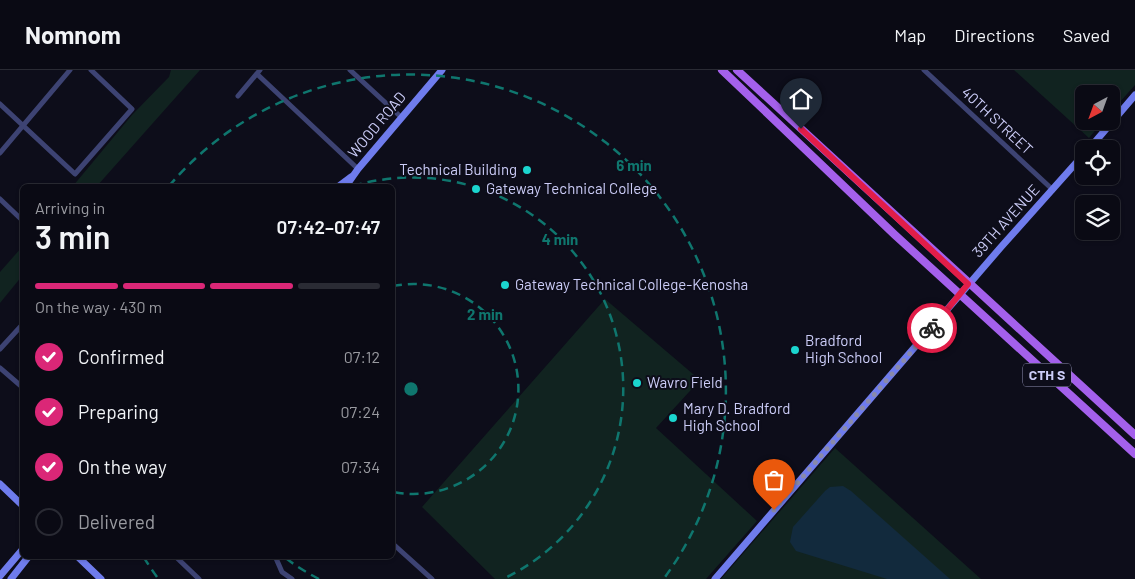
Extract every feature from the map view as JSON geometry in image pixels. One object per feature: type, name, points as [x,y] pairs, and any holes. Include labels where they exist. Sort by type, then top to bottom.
[{"type":"main road","points":[[722,70],[960,295]]},
{"type":"main road","points":[[736,70],[968,284]]},
{"type":"main road","points":[[895,235],[899,231],[904,231],[920,246],[931,250]]},
{"type":"main road","name":"CTH S","points":[[968,284],[1135,435]]},
{"type":"main road","name":"CTH S","points":[[960,295],[1135,454]]},
{"type":"street","points":[[0,153],[70,70]]},
{"type":"street","points":[[0,104],[75,174],[132,109],[91,70]]},
{"type":"street","points":[[350,70],[402,118]]},
{"type":"street","name":"WOOD ROAD","points":[[341,184],[355,172],[442,70]]},
{"type":"street","name":"40TH STREET","points":[[924,70],[1053,190]]},
{"type":"street","points":[[238,96],[259,72],[355,172]]},
{"type":"street","points":[[1097,140],[1135,95]]},
{"type":"street","name":"39TH AVENUE","points":[[715,579],[968,284],[1075,164]]},
{"type":"street","name":"WOOD ROAD","points":[[347,184],[355,172]]},
{"type":"street","points":[[0,199],[20,218]]},
{"type":"street","points":[[0,349],[20,326]]},
{"type":"street","points":[[0,368],[20,385]]},
{"type":"street","points":[[0,484],[20,503]]},
{"type":"street","points":[[395,546],[432,579]]},
{"type":"street","points":[[0,576],[20,552]]},
{"type":"street","points":[[11,579],[27,559]]},
{"type":"street","points":[[80,559],[101,579]]},
{"type":"street","points":[[178,559],[199,579]]},
{"type":"street","points":[[276,559],[282,572],[292,579]]},
{"type":"green space","points":[[171,70],[200,70],[99,184],[75,184],[132,115],[169,77]]},
{"type":"green space","points":[[1014,70],[1135,70],[1135,85],[1120,102],[1120,85],[1075,85],[1075,125]]},
{"type":"green space","points":[[1080,130],[1096,130],[1089,138]]},
{"type":"green space","points":[[20,249],[20,278],[0,303],[0,272]]},
{"type":"green space","points":[[605,299],[700,380],[656,428],[757,521],[706,579],[495,579],[422,507]]},
{"type":"green space","points":[[835,448],[981,579],[721,579]]},
{"type":"water","points":[[843,486],[950,579],[887,579],[796,551],[790,542],[793,527],[825,491],[830,487]]},
{"type":"way so far","points":[[774,510],[932,328]]},
{"type":"place","name":"Technical Building","points":[[527,170]]},
{"type":"place","name":"Gateway Technical College","points":[[476,189]]},
{"type":"place","name":"Gateway Technical College-Kenosha","points":[[505,285]]},
{"type":"place","name":"Bradford High School","points":[[795,350]]},
{"type":"place","name":"Wavro Field","points":[[637,383]]},
{"type":"place","name":"Mary D. Bradford High School","points":[[673,418]]},
{"type":"route","points":[[801,129],[968,284],[932,328]]}]
